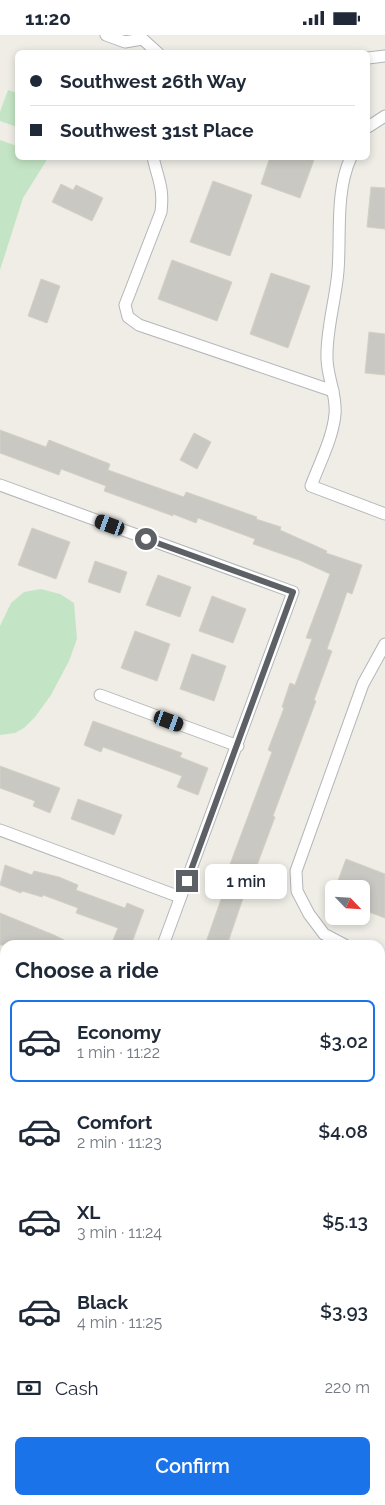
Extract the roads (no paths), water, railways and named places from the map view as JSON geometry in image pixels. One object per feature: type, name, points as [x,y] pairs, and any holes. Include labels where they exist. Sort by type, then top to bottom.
[{"type":"street","points":[[106,35],[125,42],[137,36],[154,50]]},
{"type":"street","points":[[370,58],[385,56]]},
{"type":"street","points":[[370,126],[385,116]]},
{"type":"street","points":[[154,160],[161,181],[163,196],[161,212],[124,305],[128,317],[139,325],[333,391]]},
{"type":"street","points":[[350,160],[342,182],[338,270],[327,355],[328,377],[333,391],[335,412],[333,428],[311,487],[385,514]]},
{"type":"street","points":[[0,485],[293,592],[238,746],[165,940]]},
{"type":"street","points":[[335,940],[324,934],[309,914],[297,891],[296,871],[363,684],[385,644]]},
{"type":"street","points":[[100,695],[238,746]]},
{"type":"street","points":[[0,830],[180,897]]}]
